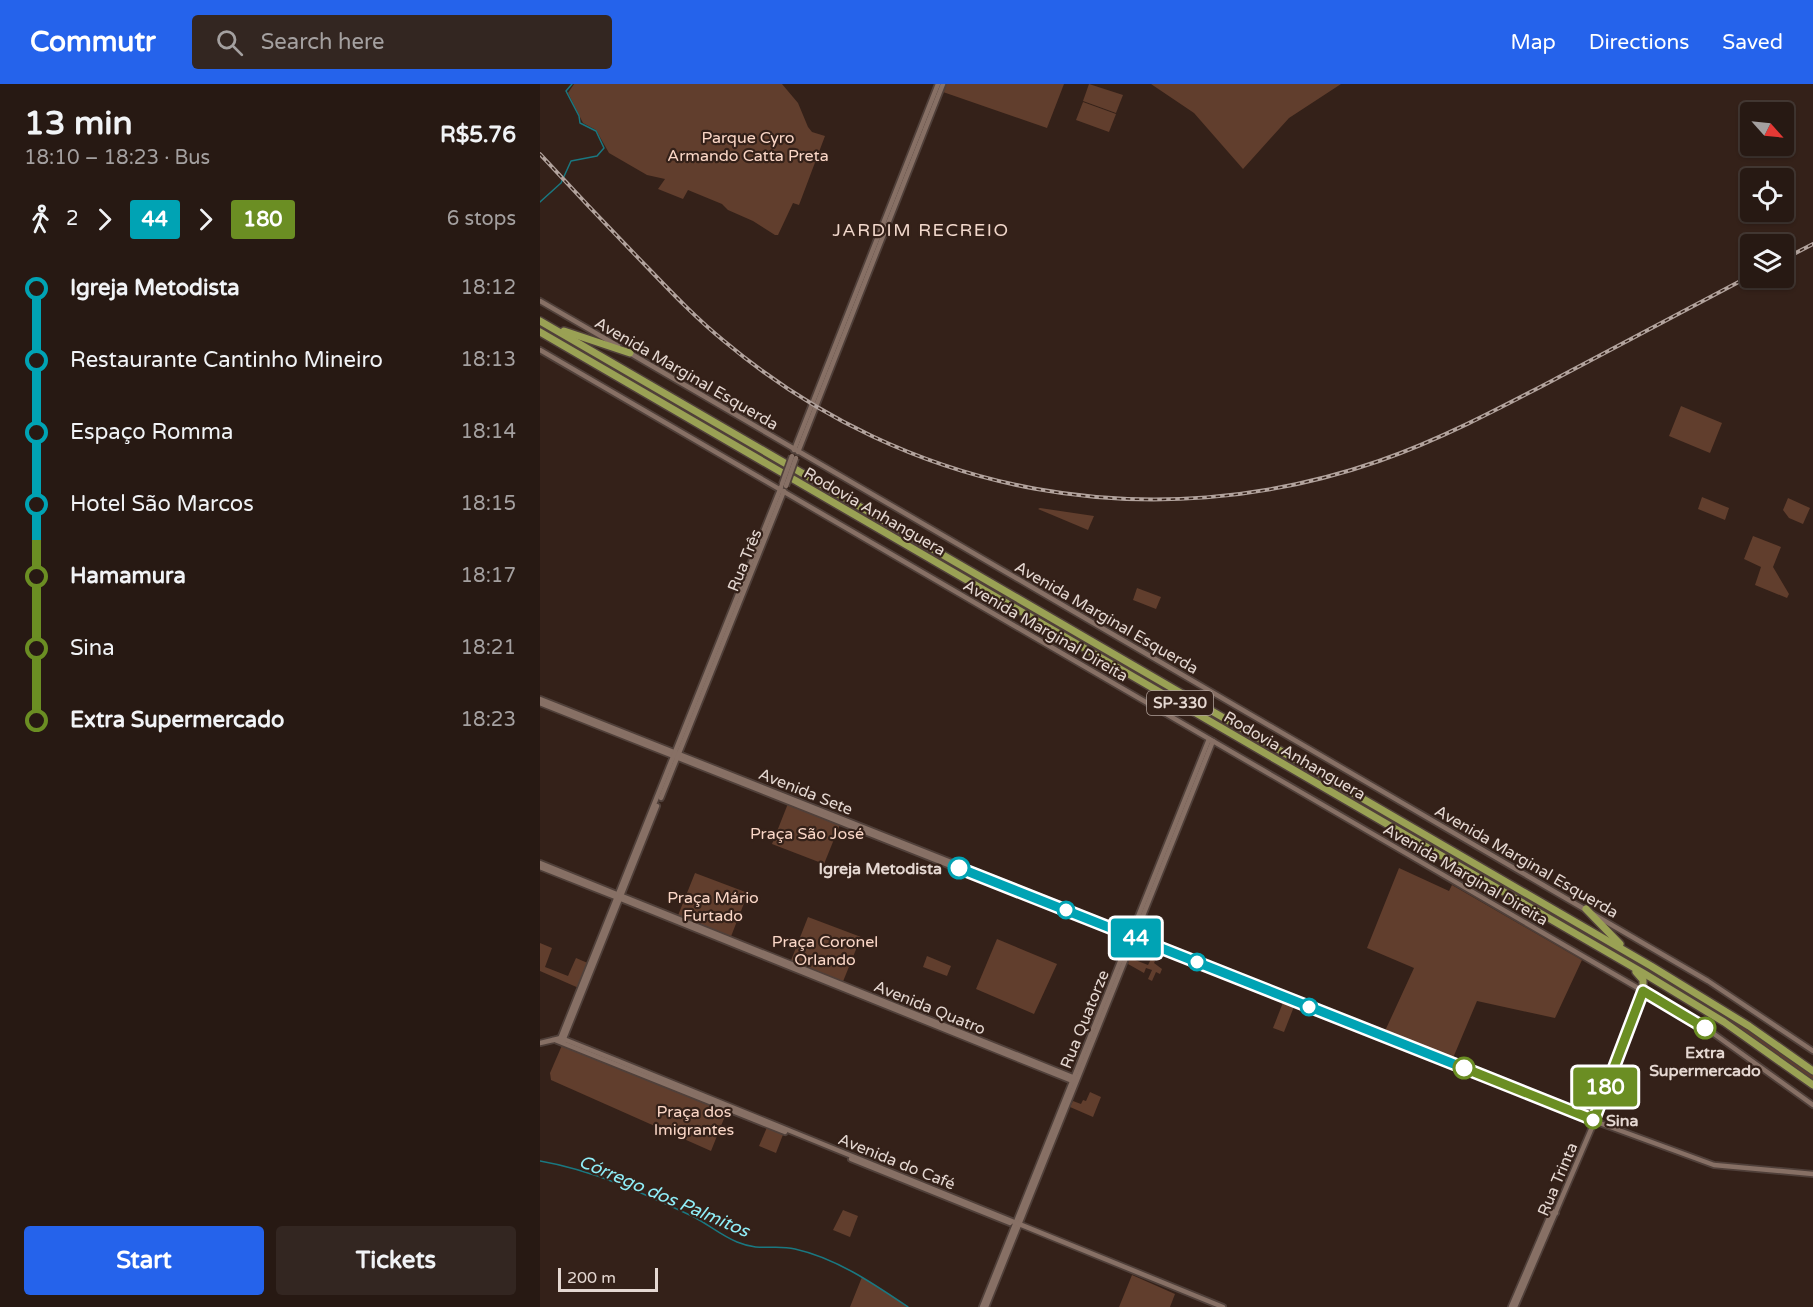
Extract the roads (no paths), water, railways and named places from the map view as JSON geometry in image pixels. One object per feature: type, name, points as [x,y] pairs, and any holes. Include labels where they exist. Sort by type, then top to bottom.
[{"type":"highway","points":[[543,322],[630,353]]},
{"type":"highway","name":"Rodovia Anhanguera","points":[[543,322],[1636,957],[1749,1026],[1813,1071]]},
{"type":"highway","name":"Rodovia Anhanguera","points":[[540,332],[1620,959],[1724,1022],[1813,1085]]},
{"type":"highway","points":[[1586,909],[1604,930],[1636,957]]},
{"type":"highway","points":[[1620,959],[1640,975],[1643,991]]},
{"type":"main road","name":"Rua Três","points":[[562,1041],[783,488],[941,84]]},
{"type":"main road","name":"Avenida Marginal Esquerda","points":[[540,301],[795,454],[1586,909],[1735,997],[1813,1051]]},
{"type":"main road","name":"Avenida Marginal Direita","points":[[540,350],[783,488],[1643,991],[1712,1032],[1813,1105]]},
{"type":"main road","name":"Avenida Sete","points":[[540,701],[1714,1165],[1813,1174]]},
{"type":"main road","name":"Rua Quatorze","points":[[984,1307],[1211,740]]},
{"type":"main road","name":"Avenida Quatro","points":[[542,866],[1075,1080]]},
{"type":"main road","name":"Rua Trinta","points":[[1513,1307],[1596,1119],[1643,991]]},
{"type":"main road","name":"Avenida do Café","points":[[540,1043],[553,1040],[562,1041],[1223,1307]]},
{"type":"main road","name":"Avenida do Café","points":[[1017,1224],[1216,1307]]},
{"type":"waterway","points":[[540,202],[561,183],[571,161],[597,156],[604,148],[596,131],[580,123],[579,116],[566,91],[572,84]]},
{"type":"waterway","name":"Córrego dos Palmitos","points":[[540,1161],[580,1170],[638,1192],[694,1217],[737,1242],[810,1253],[840,1265],[908,1307]]},
{"type":"railway","points":[[540,154],[695,315],[724,341],[796,394],[872,436],[952,468],[1035,489],[1120,499],[1206,497],[1293,485],[1379,461],[1426,443],[1494,411],[1740,281]]},
{"type":"railway","points":[[1794,254],[1813,244]]},
{"type":"place","name":"Igreja Metodista","points":[[959,868]]},
{"type":"place","name":"Extra Supermercado","points":[[1705,1028]]},
{"type":"place","name":"Sina","points":[[1593,1120]]},
{"type":"district","name":"JARDIM RECREIO","points":[[921,230]]},
{"type":"park label","name":"Parque Cyro Armando Catta Preta","points":[[748,146]]},
{"type":"park label","name":"Praça São José","points":[[807,833]]},
{"type":"park label","name":"Praça Mário Furtado","points":[[713,906]]},
{"type":"park label","name":"Praça Coronel Orlando","points":[[825,950]]},
{"type":"park label","name":"Praça dos Imigrantes","points":[[694,1120]]}]
